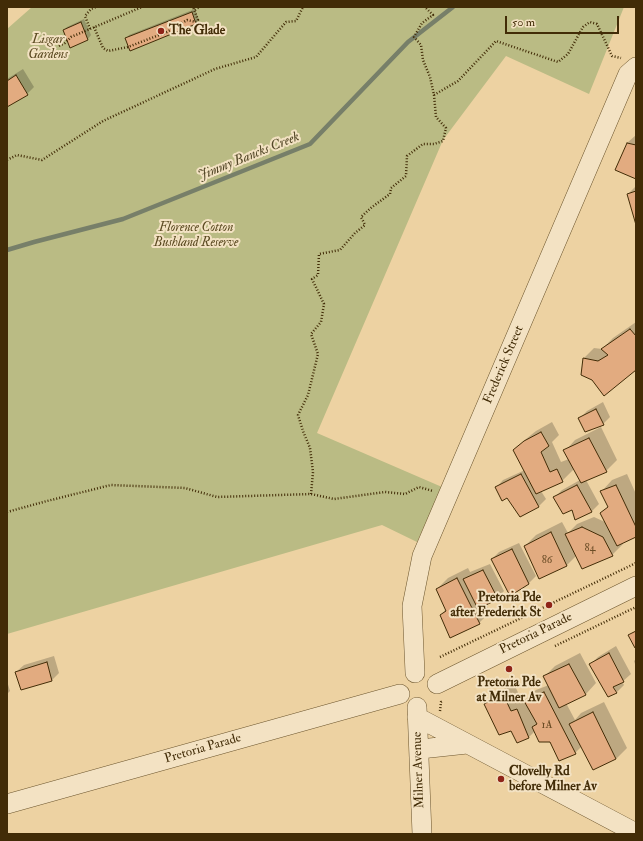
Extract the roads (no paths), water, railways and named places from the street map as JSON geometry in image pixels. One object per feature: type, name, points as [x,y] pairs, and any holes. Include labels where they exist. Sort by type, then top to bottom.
[{"type":"street","name":"Frederick Street","points":[[415,673],[412,606],[422,556],[628,74],[636,67]]},
{"type":"street","name":"Pretoria Parade","points":[[437,684],[636,586]]},
{"type":"street","points":[[417,712],[429,700],[437,684],[435,678],[429,673],[415,673],[408,677],[402,685],[400,694],[403,703],[410,706],[417,712],[467,744],[636,833]]},
{"type":"street","name":"Pretoria Parade","points":[[7,804],[400,694]]},
{"type":"street","name":"Milner Avenue","points":[[417,712],[422,834]]},
{"type":"street","points":[[419,750],[467,744]]},
{"type":"waterway","name":"Jimmy Bancks Creek","points":[[7,250],[123,219],[310,144],[408,42],[453,7]]},
{"type":"place","name":"The Glade","points":[[161,31]]},
{"type":"place","name":"Pretoria Pde after Frederick St","points":[[549,605]]},
{"type":"place","name":"Pretoria Pde at Milner Av","points":[[509,669]]},
{"type":"place","name":"Clovelly Rd before Milner Av","points":[[501,779]]},
{"type":"park label","name":"Lisgar Gardens","points":[[48,48]]},
{"type":"park label","name":"Florence Cotton Bushland Reserve","points":[[196,236]]}]
